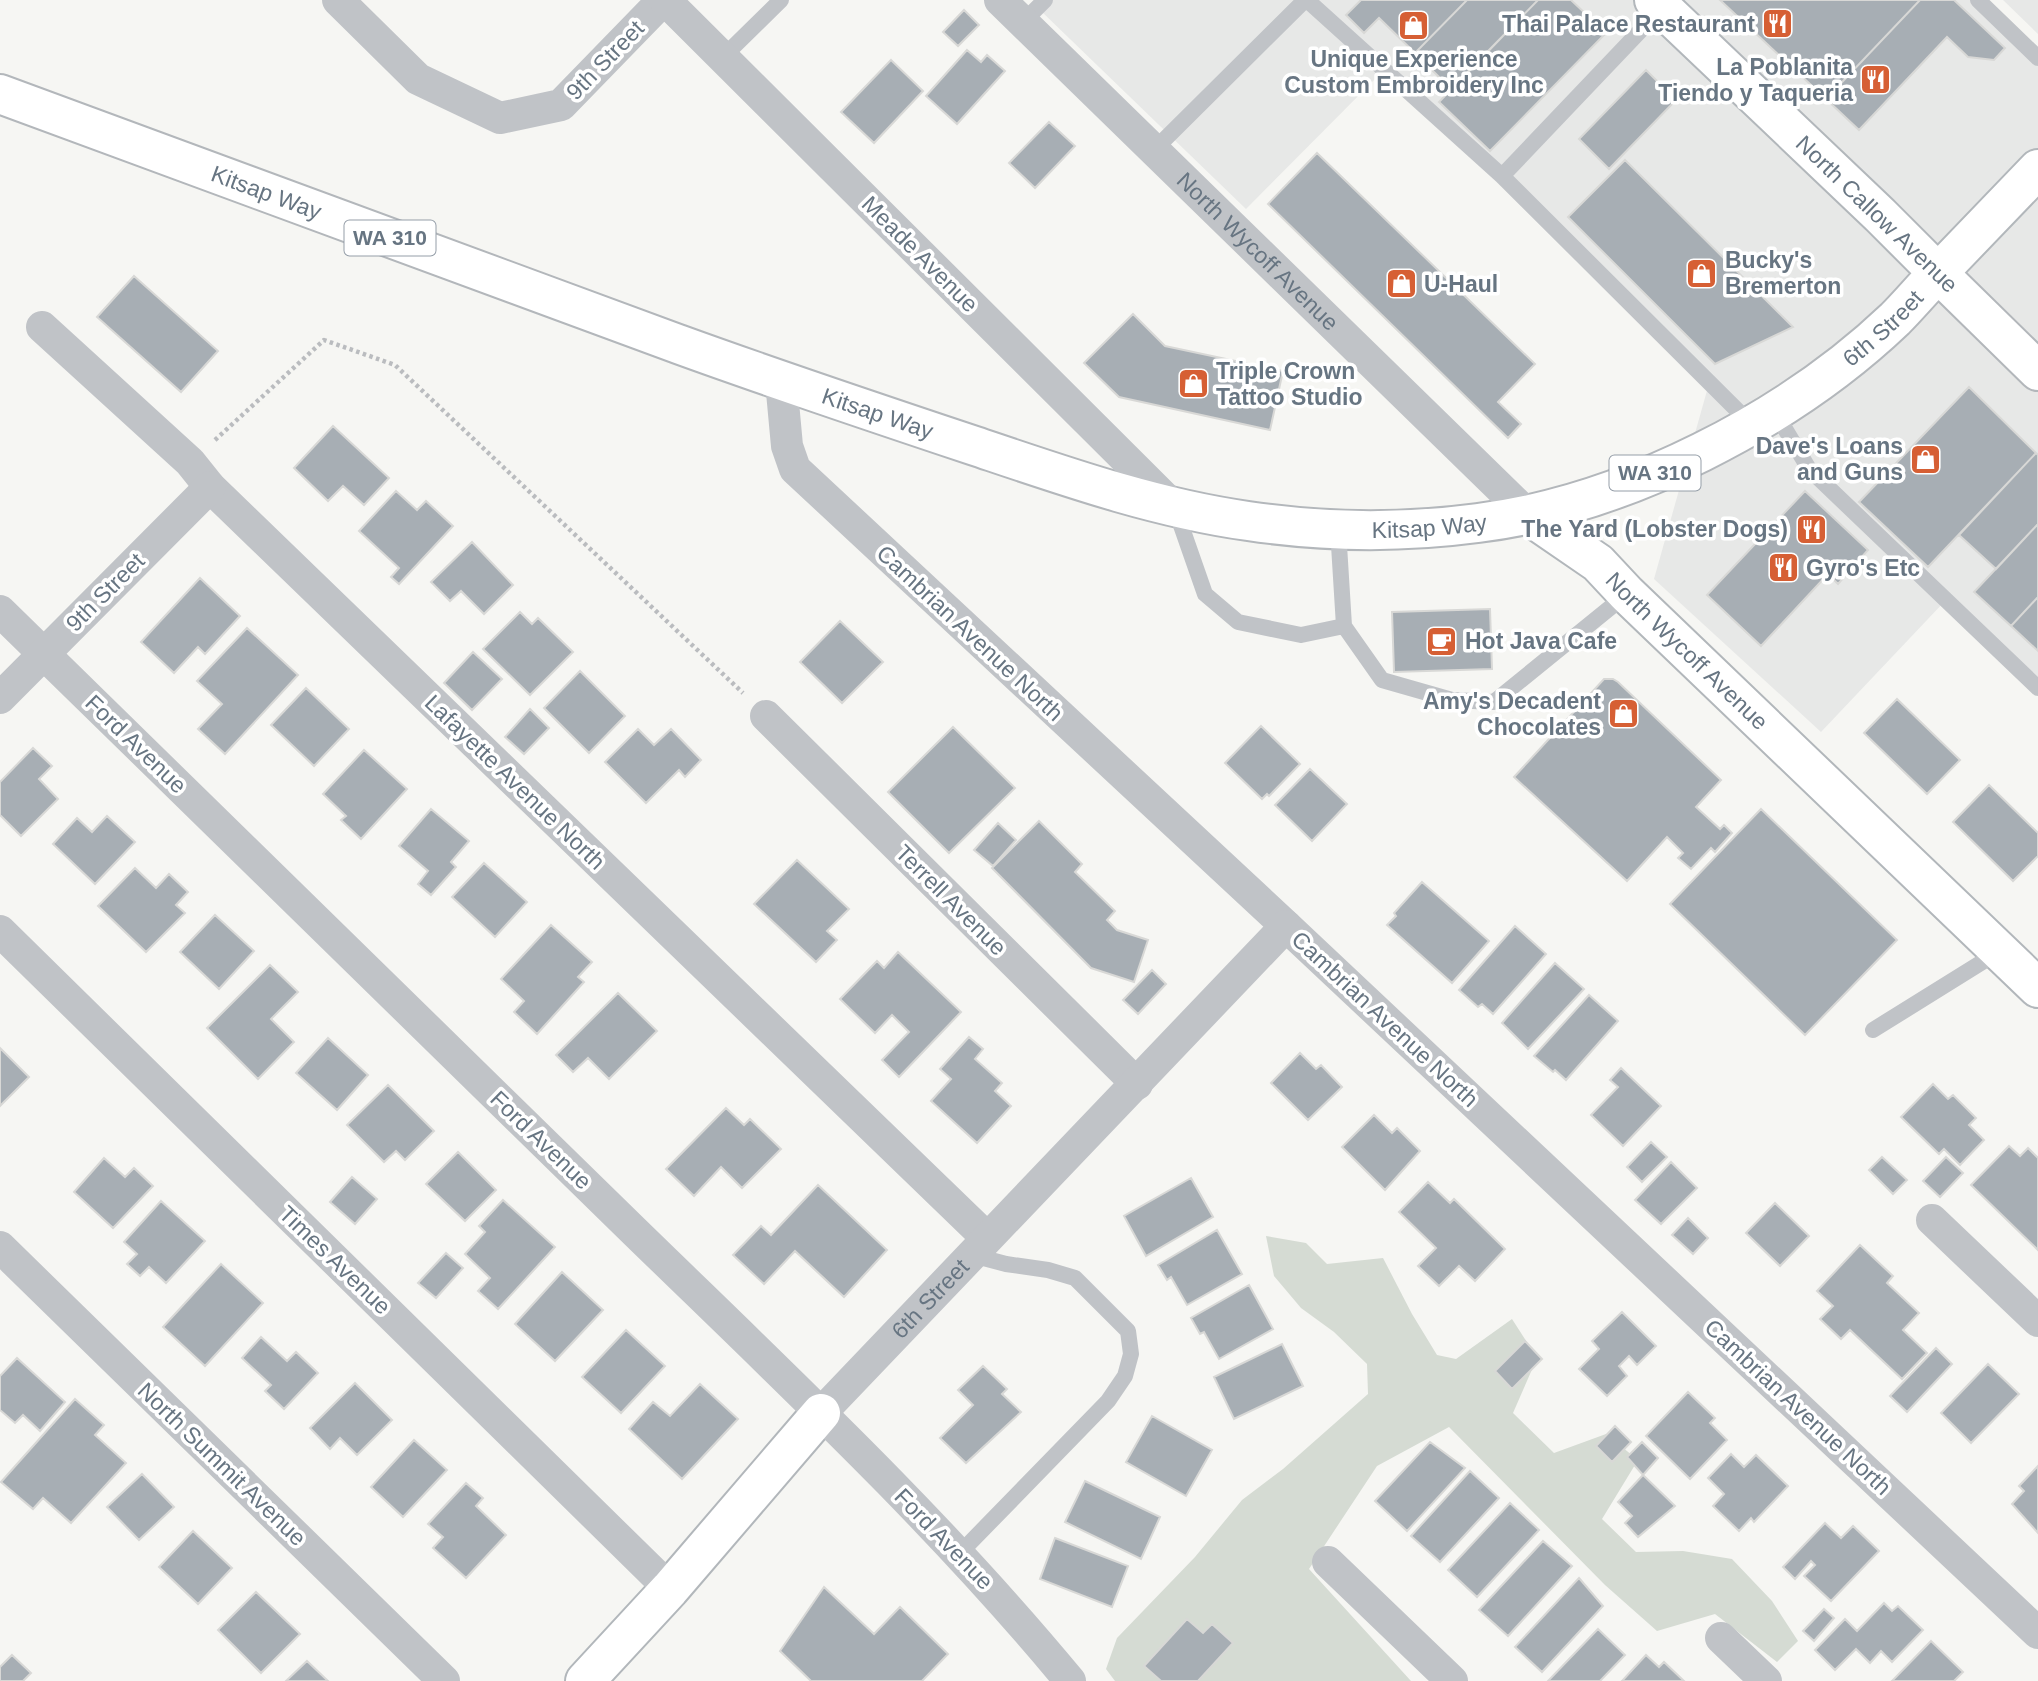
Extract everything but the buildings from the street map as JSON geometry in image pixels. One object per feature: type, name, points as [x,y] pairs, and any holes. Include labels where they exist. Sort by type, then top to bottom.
[{"type":"main road","name":"North Callow Avenue","points":[[1658,4],[1880,215],[2038,371]]},
{"type":"main road","name":"Kitsap Way","points":[[0,94],[781,381],[1036,466],[1175,508],[1251,522],[1338,527],[1430,527],[1479,523],[1528,515],[1647,476],[1711,447],[1763,419]]},
{"type":"main road","name":"6th Street","points":[[1763,419],[1865,345],[1895,319],[2038,169]]},
{"type":"main road","name":"North Wycoff Avenue","points":[[1528,515],[1598,563],[1627,594],[2038,988]]},
{"type":"main road","name":"6th Street","points":[[585,1681],[670,1589],[821,1413]]},
{"type":"street","name":"9th Street","points":[[338,0],[418,79],[500,118],[561,105],[664,0]]},
{"type":"street","name":"Meade Avenue","points":[[664,0],[1175,508]]},
{"type":"street","name":"North Wycoff Avenue","points":[[1000,0],[1528,515]]},
{"type":"street","name":"Lafayette Avenue North","points":[[42,327],[190,462],[210,487],[979,1247]]},
{"type":"street","name":"Cambrian Avenue North","points":[[781,381],[787,446],[794,469],[1286,926],[2038,1633]]},
{"type":"street","name":"9th Street","points":[[0,698],[210,487]]},
{"type":"street","name":"Ford Avenue","points":[[0,611],[821,1413],[960,1553],[1070,1681]]},
{"type":"street","name":"Terrell Avenue","points":[[766,716],[1137,1083]]},
{"type":"street","name":"6th Street","points":[[821,1413],[1286,926]]},
{"type":"street","name":"Times Avenue","points":[[0,931],[670,1589]]},
{"type":"street","points":[[1932,1220],[2038,1321]]},
{"type":"street","name":"North Summit Avenue","points":[[0,1247],[444,1681]]},
{"type":"street","points":[[1328,1562],[1452,1681]]},
{"type":"street","points":[[1721,1638],[1766,1681]]},
{"type":"lane","points":[[723,58],[782,0]]},
{"type":"lane","points":[[1023,22],[1045,0]]},
{"type":"lane","points":[[1154,150],[1306,0],[1502,176],[1763,419],[1809,469],[2038,688]]},
{"type":"lane","points":[[1978,0],[2038,58]]},
{"type":"lane","points":[[1502,176],[1658,4]]},
{"type":"lane","points":[[1175,508],[1205,594],[1238,622],[1301,635],[1344,626]]},
{"type":"lane","points":[[1338,527],[1344,626],[1382,680],[1452,700],[1494,702],[1627,594]]},
{"type":"lane","points":[[1873,1030],[2000,951]]},
{"type":"lane","points":[[960,1553],[1108,1401],[1125,1376],[1131,1354],[1128,1331],[1075,1278],[1048,1270],[1006,1264],[979,1247]]},
{"type":"path","points":[[190,462],[324,340],[395,365],[766,716]]},
{"type":"shaded area","points":[[1051,0],[1985,0],[2038,51],[2038,688],[1945,601],[1821,732],[1654,579],[1710,380],[1388,66],[1246,209],[1041,11]]},
{"type":"shaded area","points":[[2003,0],[2038,0],[2038,34]]},
{"type":"shaded area","points":[[1266,1236],[1306,1243],[1327,1264],[1383,1258],[1437,1355],[1456,1359],[1512,1319],[1537,1358],[1513,1413],[1554,1453],[1606,1434],[1638,1460],[1602,1519],[1636,1552],[1683,1551],[1732,1559],[1772,1601],[1798,1641],[1777,1662],[1715,1614],[1657,1631],[1605,1585],[1449,1427],[1377,1466],[1309,1569],[1411,1681],[1115,1681],[1106,1669],[1117,1638],[1195,1557],[1242,1500],[1283,1469],[1368,1394],[1367,1364],[1334,1332],[1301,1308],[1274,1276]]},
{"type":"place","name":"Thai Palace Restaurant","points":[[1778,24]]},
{"type":"place","name":"Unique Experience Custom Embroidery Inc","points":[[1414,25]]},
{"type":"place","name":"La Poblanita Tiendo y Taqueria","points":[[1876,80]]},
{"type":"place","name":"Bucky's Bremerton","points":[[1702,273]]},
{"type":"place","name":"U-Haul","points":[[1401,284]]},
{"type":"place","name":"Triple Crown Tattoo Studio","points":[[1193,384]]},
{"type":"place","name":"Dave's Loans and Guns","points":[[1926,459]]},
{"type":"place","name":"The Yard (Lobster Dogs)","points":[[1811,529]]},
{"type":"place","name":"Gyro's Etc","points":[[1783,568]]},
{"type":"place","name":"Hot Java Cafe","points":[[1442,641]]},
{"type":"place","name":"Amy's Decadent Chocolates","points":[[1624,714]]}]
